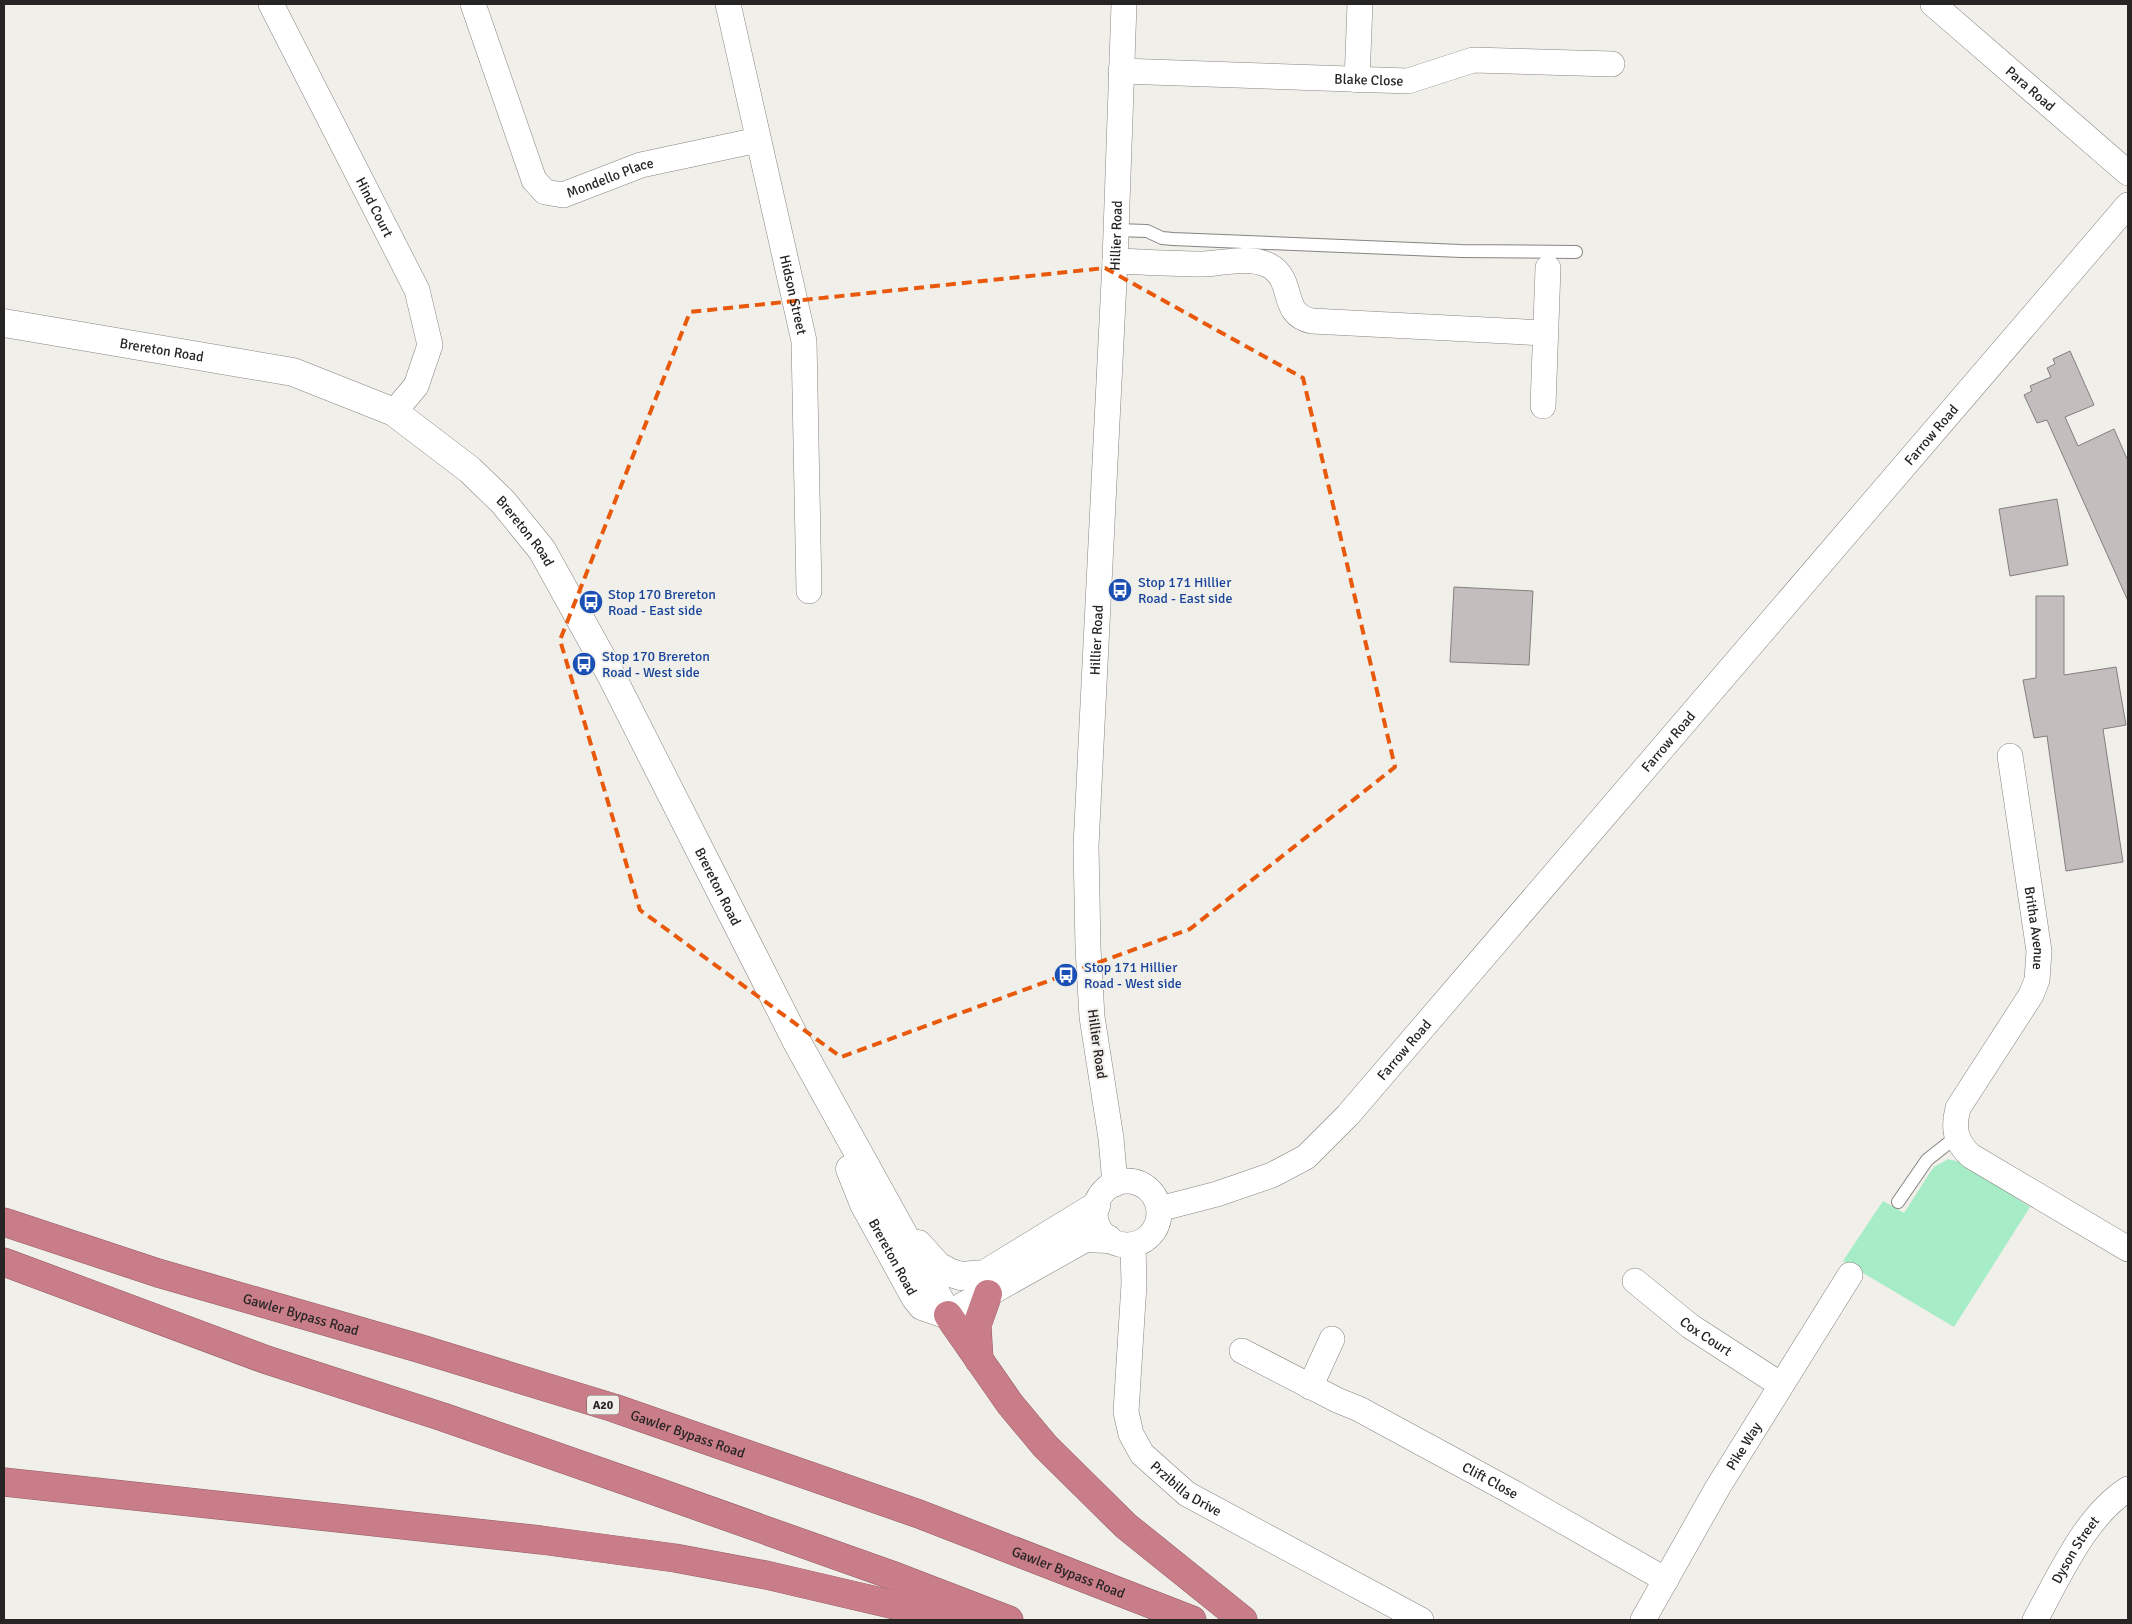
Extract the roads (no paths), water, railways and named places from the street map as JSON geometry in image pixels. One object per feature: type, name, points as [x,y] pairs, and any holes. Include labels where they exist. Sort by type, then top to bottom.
[{"type":"highway","name":"Gawler Bypass Road","points":[[4,1222],[158,1273],[418,1348],[624,1411],[919,1514],[1192,1620]]},
{"type":"highway","points":[[4,1262],[267,1360],[655,1491],[897,1577],[1009,1620]]},
{"type":"highway","points":[[979,1361],[977,1325],[988,1294]]},
{"type":"highway","points":[[948,1315],[1010,1404],[1045,1446],[1119,1519],[1243,1620]]},
{"type":"highway","points":[[4,1482],[541,1540],[674,1558],[766,1576],[959,1620]]},
{"type":"street","name":"Hind Court","points":[[272,4],[417,290],[430,345],[416,386],[394,412]]},
{"type":"street","name":"Mondello Place","points":[[473,4],[534,180],[545,192],[563,195],[641,166],[758,140]]},
{"type":"street","name":"Hidson Street","points":[[728,4],[804,341],[809,592]]},
{"type":"street","name":"Hillier Road","points":[[1115,1184],[1111,1138],[1092,1017],[1088,948],[1086,846],[1116,261],[1124,4]]},
{"type":"street","points":[[1357,80],[1360,4]]},
{"type":"street","name":"Para Road","points":[[1933,4],[2128,173]]},
{"type":"street","name":"Blake Close","points":[[1121,71],[1408,82],[1473,60],[1612,64]]},
{"type":"street","name":"Farrow Road","points":[[1159,1209],[1217,1194],[1272,1175],[1306,1157],[1341,1122],[2128,205]]},
{"type":"street","points":[[1116,261],[1204,264],[1260,262],[1270,266],[1282,278],[1294,312],[1312,321],[1545,333]]},
{"type":"street","points":[[1544,406],[1548,268]]},
{"type":"street","name":"Brereton Road","points":[[4,323],[293,372],[394,412],[470,470],[503,502],[542,550],[609,671],[797,1042],[948,1315]]},
{"type":"street","name":"Britha Avenue","points":[[1956,1137],[1955,1119],[1958,1108],[2031,994],[2037,980],[2039,951],[2010,756]]},
{"type":"street","name":"Brereton Road","points":[[797,1042],[864,1204],[900,1271],[922,1306],[948,1315]]},
{"type":"street","points":[[1956,1137],[1964,1150],[1971,1156],[2128,1248]]},
{"type":"street","points":[[948,1315],[1084,1238],[1121,1242],[1150,1236],[1158,1219],[1159,1209],[1154,1196],[1143,1186],[1134,1182],[1115,1184],[1106,1189],[1096,1206],[1095,1215],[1101,1233],[1121,1242]]},
{"type":"street","name":"Brereton Road","points":[[890,1210],[938,1266],[961,1276],[973,1276],[986,1274],[1096,1206]]},
{"type":"street","name":"Przibilla Drive","points":[[1121,1242],[1134,1284],[1126,1412],[1131,1434],[1142,1454],[1187,1494],[1421,1620]]},
{"type":"street","name":"Pike Way","points":[[1643,1620],[1718,1487],[1850,1276]]},
{"type":"street","name":"Cox Court","points":[[1635,1281],[1690,1326],[1782,1385]]},
{"type":"street","points":[[1310,1387],[1332,1339]]},
{"type":"street","name":"Clift Close","points":[[1242,1351],[1310,1387],[1368,1414],[1512,1492],[1666,1580]]},
{"type":"street","name":"Dyson Street","points":[[2035,1620],[2080,1542],[2113,1500],[2128,1489]]},
{"type":"lane","points":[[1116,230],[1147,231],[1162,238],[1172,239],[1461,251],[1576,252]]},
{"type":"lane","points":[[1898,1202],[1927,1160],[1956,1137]]},
{"type":"place","name":"Stop 171 Hillier Road - East side","points":[[1120,590]]},
{"type":"place","name":"Stop 170 Brereton Road - East side","points":[[591,602]]},
{"type":"place","name":"Stop 170 Brereton Road - West side","points":[[584,664]]},
{"type":"place","name":"Stop 171 Hillier Road - West side","points":[[1066,975]]}]
